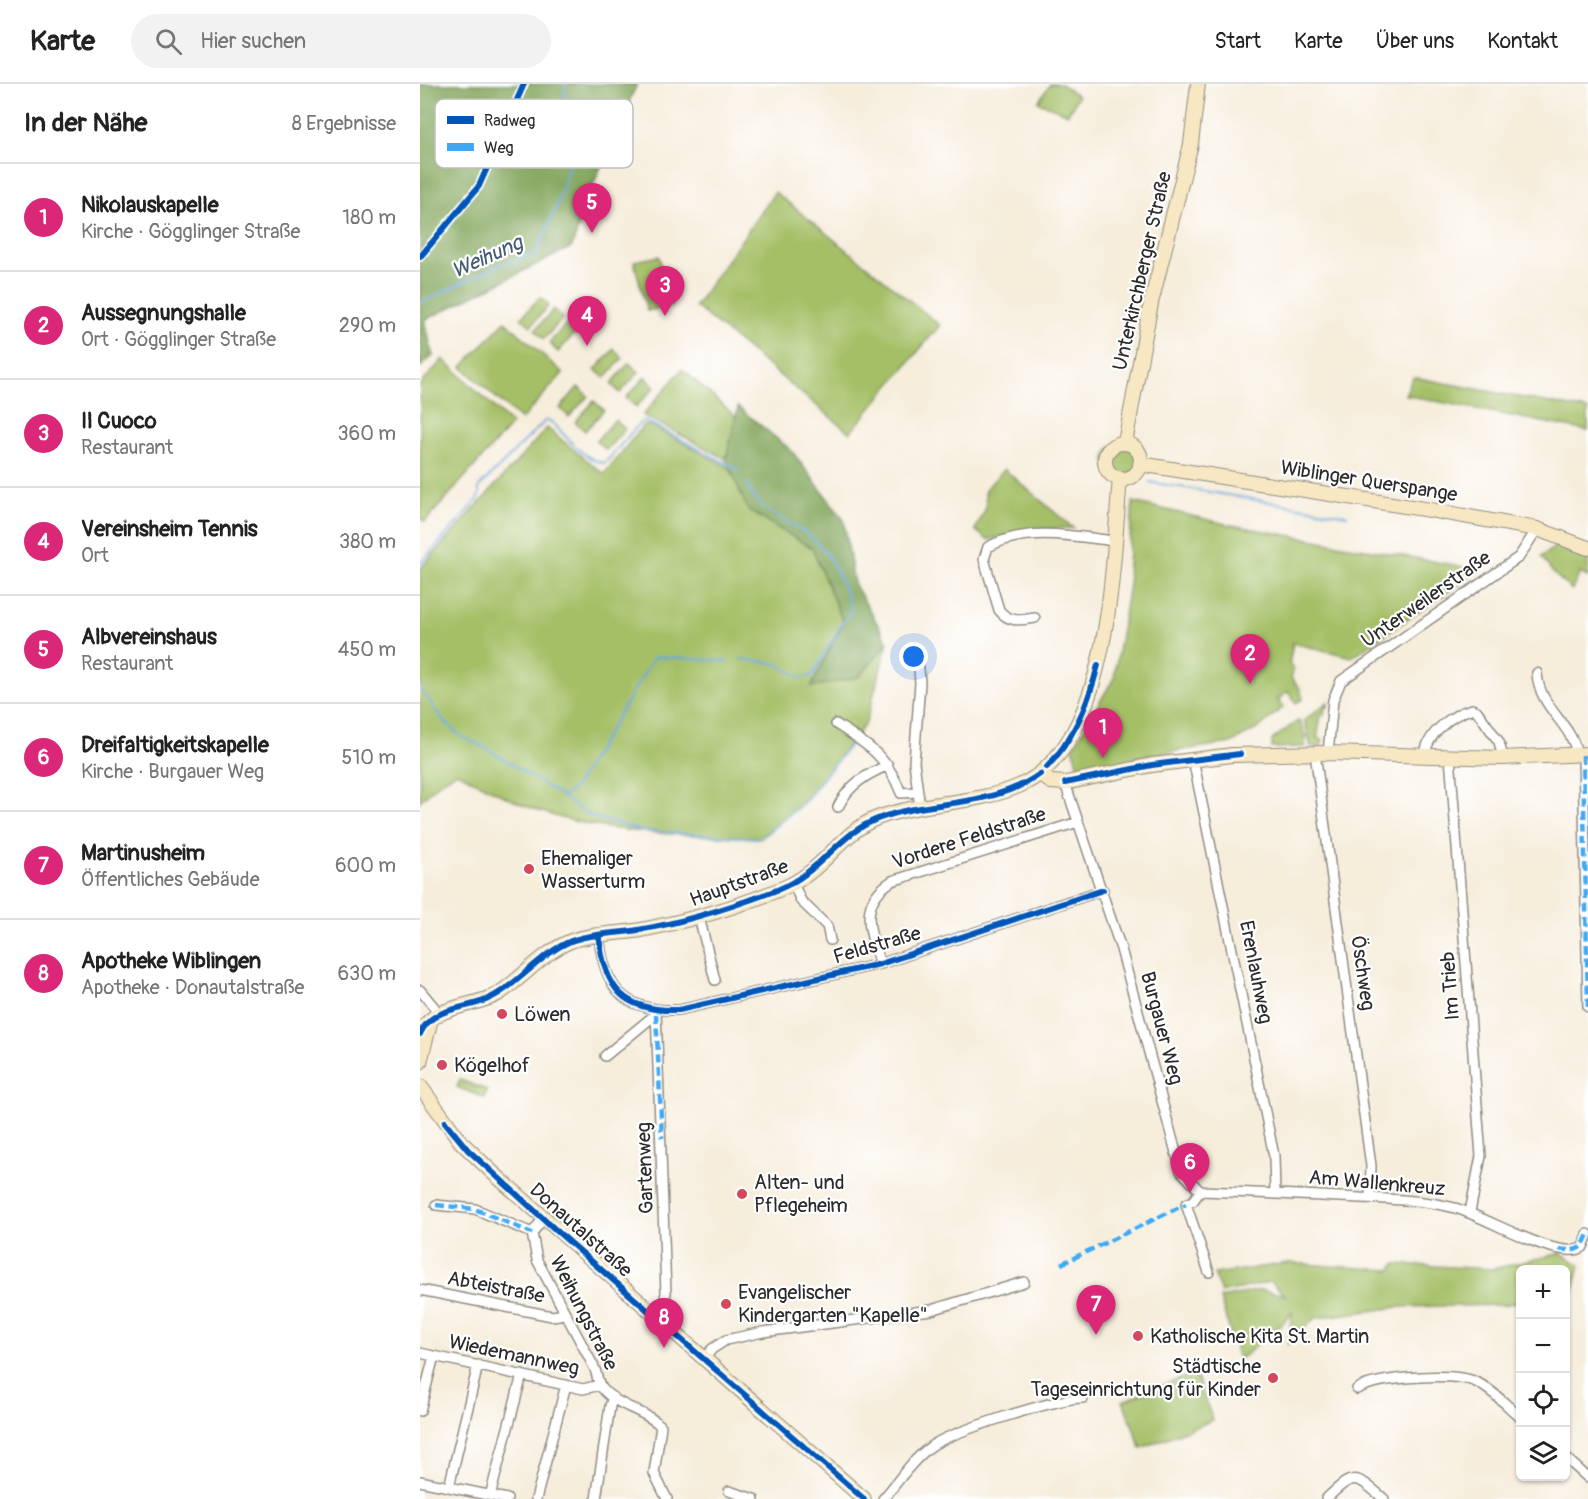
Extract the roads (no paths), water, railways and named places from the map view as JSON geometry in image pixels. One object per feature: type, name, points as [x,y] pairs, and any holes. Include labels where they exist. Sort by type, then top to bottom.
[{"type":"main road","name":"Unterkirchberger Straße","points":[[1125,443],[1151,303],[1191,144],[1198,84]]},
{"type":"main road","points":[[1125,443],[1136,448],[1140,464],[1135,474],[1120,478],[1107,469],[1105,458],[1114,445],[1125,443]]},
{"type":"main road","name":"Wiblinger Querspange","points":[[1140,464],[1537,529],[1588,548]]},
{"type":"main road","points":[[1120,478],[1105,636],[1088,697],[1072,733],[1044,771],[1051,782],[1065,783],[1193,759],[1240,754],[1322,753],[1503,758],[1583,755]]},
{"type":"main road","name":"Hauptstraße","points":[[435,1017],[500,993],[558,948],[581,938],[637,931],[699,917],[793,883],[811,872],[861,826],[883,816],[995,794],[1022,785],[1044,771]]},
{"type":"main road","points":[[420,1034],[435,1017]]},
{"type":"main road","points":[[420,1062],[435,1017]]},
{"type":"main road","name":"Donautalstraße","points":[[421,1097],[470,1152],[543,1219],[864,1499]]},
{"type":"street","name":"Unterweilerstraße","points":[[1334,696],[1343,680],[1520,557],[1537,529]]},
{"type":"street","points":[[1035,618],[1014,620],[1004,616],[999,610],[984,559],[988,547],[1014,538],[1040,534],[1114,541]]},
{"type":"street","points":[[918,655],[920,683],[914,762],[920,808]]},
{"type":"street","points":[[1537,673],[1538,690],[1583,755],[1588,1007]]},
{"type":"street","name":"Öschweg","points":[[1334,696],[1322,753],[1371,1166],[1370,1198]]},
{"type":"street","points":[[1425,756],[1426,744],[1432,734],[1472,709],[1479,713],[1499,742],[1503,758]]},
{"type":"street","points":[[836,724],[872,749],[888,765],[902,793],[917,792]]},
{"type":"street","name":"Im Trieb","points":[[1450,757],[1481,1156],[1470,1212]]},
{"type":"street","name":"Erenlauhweg","points":[[1193,759],[1274,1156],[1275,1193]]},
{"type":"street","points":[[838,807],[854,784],[866,774],[888,765]]},
{"type":"street","name":"Burgauer Weg","points":[[1065,783],[1103,890],[1155,1066],[1181,1171],[1200,1191]]},
{"type":"street","name":"Vordere Feldstraße","points":[[880,964],[868,917],[870,907],[881,888],[892,881],[1078,822]]},
{"type":"street","name":"Hauptstraße","points":[[793,883],[801,901],[827,926],[830,940]]},
{"type":"street","name":"Feldstraße","points":[[598,936],[604,969],[612,985],[626,1000],[656,1012],[690,1008],[880,964],[1103,890]]},
{"type":"street","name":"Hauptstraße","points":[[699,917],[716,980]]},
{"type":"street","points":[[420,990],[435,1017]]},
{"type":"street","points":[[605,1056],[656,1012]]},
{"type":"street","name":"Gartenweg","points":[[655,1318],[666,1294],[656,1012]]},
{"type":"street","points":[[1200,1191],[1193,1201],[1186,1204],[1209,1272]]},
{"type":"street","name":"Am Wallenkreuz","points":[[1200,1191],[1370,1198],[1442,1204],[1470,1212],[1545,1245],[1573,1252],[1583,1249]]},
{"type":"street","points":[[436,1205],[475,1209],[532,1233],[543,1219]]},
{"type":"street","name":"Weihungstraße","points":[[532,1233],[537,1260],[594,1367],[600,1385],[614,1397],[647,1415],[660,1426],[654,1473],[667,1499]]},
{"type":"street","points":[[1583,1249],[1588,1234]]},
{"type":"street","points":[[704,1359],[716,1345],[726,1340],[763,1332],[925,1311],[974,1299],[1024,1282]]},
{"type":"street","name":"Abteistraße","points":[[420,1290],[552,1316],[565,1314]]},
{"type":"street","name":"Wiedemannweg","points":[[420,1353],[582,1389],[600,1385]]},
{"type":"street","points":[[420,1411],[434,1356]]},
{"type":"street","points":[[449,1487],[478,1365]]},
{"type":"street","points":[[490,1496],[522,1375]]},
{"type":"street","points":[[1357,1389],[1380,1380],[1457,1377],[1485,1387],[1516,1410]]},
{"type":"street","points":[[536,1499],[566,1385]]},
{"type":"street","points":[[596,1499],[610,1406],[614,1397]]},
{"type":"street","points":[[883,1499],[919,1456],[937,1443],[1056,1401],[1083,1398]]},
{"type":"street","points":[[1570,1462],[1588,1478]]},
{"type":"street","points":[[1326,1499],[1346,1480],[1354,1478],[1361,1479],[1384,1499]]},
{"type":"street","points":[[420,1481],[507,1499]]},
{"type":"street","points":[[729,1491],[753,1499]]},
{"type":"waterway","name":"Weihung","points":[[565,99],[566,84]]},
{"type":"waterway","name":"Weihung","points":[[420,303],[497,266],[536,253],[559,199],[568,168]]},
{"type":"waterway","points":[[420,564],[473,505],[479,496],[479,487],[546,420],[552,422],[583,453],[597,461],[605,463],[640,423],[646,421],[739,470]]},
{"type":"waterway","points":[[1149,482],[1347,515]]},
{"type":"waterway","points":[[741,659],[775,663],[801,678],[812,676],[840,626],[852,611],[837,572],[820,546],[803,531],[766,509],[758,502],[747,483]]},
{"type":"waterway","points":[[420,687],[442,719],[460,736],[488,749],[563,797],[575,787],[653,659],[657,657],[727,661]]},
{"type":"waterway","points":[[563,797],[590,816],[643,831],[761,838],[804,802],[853,741]]},
{"type":"place","name":"Albvereinshaus","points":[[592,233]]},
{"type":"place","name":"Il Cuoco","points":[[665,316]]},
{"type":"place","name":"Vereinsheim Tennis","points":[[587,346]]},
{"type":"place","name":"Aussegnungshalle","points":[[1250,684]]},
{"type":"place","name":"Nikolauskapelle","points":[[1103,758]]},
{"type":"place","name":"Ehemaliger Wasserturm","points":[[529,869]]},
{"type":"place","name":"Löwen","points":[[502,1014]]},
{"type":"place","name":"Kögelhof","points":[[442,1065]]},
{"type":"place","name":"Dreifaltigkeitskapelle","points":[[1190,1193]]},
{"type":"place","name":"Alten- und Pflegeheim","points":[[742,1194]]},
{"type":"place","name":"Evangelischer Kindergarten \"Kapelle\"","points":[[726,1304]]},
{"type":"place","name":"Martinusheim","points":[[1096,1335]]},
{"type":"place","name":"Katholische Kita St. Martin","points":[[1138,1336]]},
{"type":"place","name":"Apotheke Wiblingen","points":[[664,1348]]},
{"type":"place","name":"Städtische Tageseinrichtung für Kinder","points":[[1273,1378]]}]
